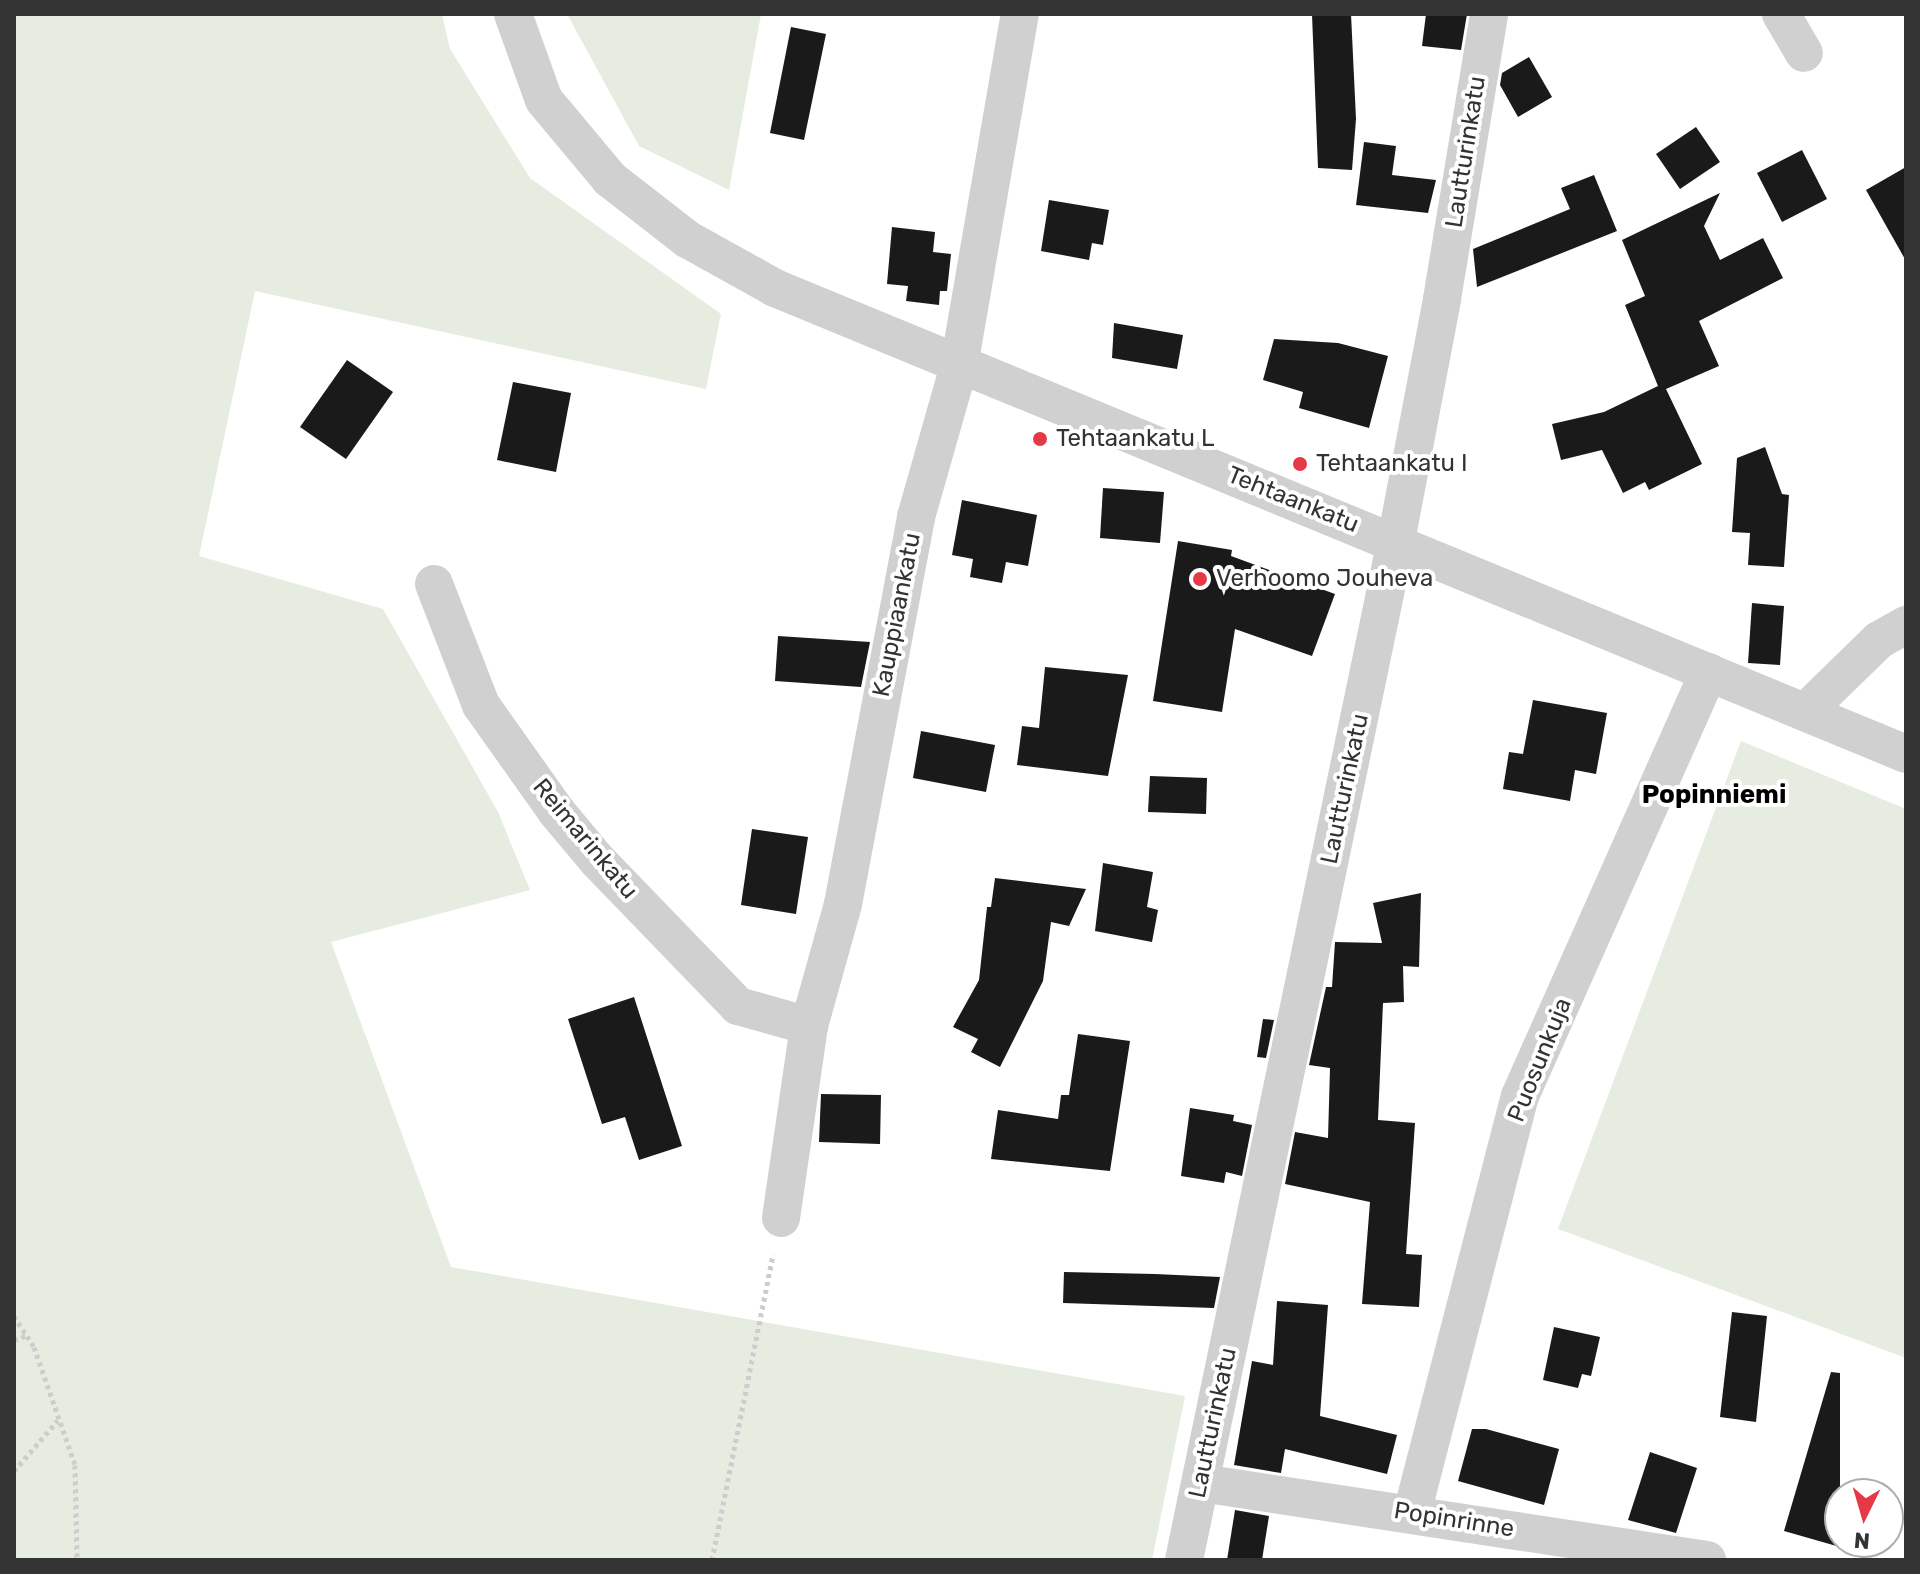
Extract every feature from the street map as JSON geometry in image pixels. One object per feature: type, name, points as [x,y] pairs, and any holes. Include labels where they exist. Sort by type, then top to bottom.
[{"type":"street","name":"Tehtaankatu","points":[[513,14],[544,100],[610,179],[687,239],[775,288],[959,366],[1396,541],[1906,754]]},
{"type":"street","name":"Kauppiaankatu","points":[[781,1218],[809,1026],[843,904],[916,517],[959,366],[1020,14]]},
{"type":"street","name":"Lautturinkatu","points":[[1184,1560],[1396,541],[1442,299],[1489,14]]},
{"type":"street","points":[[1781,14],[1804,53]]},
{"type":"street","name":"Reimarinkatu","points":[[434,584],[481,705],[556,811],[597,860],[738,1006],[809,1026]]},
{"type":"street","points":[[1805,712],[1879,640],[1906,625]]},
{"type":"street","name":"Puosunkuja","points":[[1412,1513],[1520,1096],[1709,672]]},
{"type":"street","name":"Popinrinne","points":[[1201,1483],[1707,1560]]},
{"type":"path","points":[[712,1560],[781,1218]]},
{"type":"path","points":[[14,1316],[27,1335],[75,1465],[77,1560]]},
{"type":"path","points":[[14,1340],[27,1335]]},
{"type":"path","points":[[14,1471],[59,1419]]},
{"type":"shaded area","points":[[14,14],[442,14],[450,49],[530,178],[721,314],[706,389],[255,291],[199,556],[383,609],[498,812],[530,890],[331,942],[451,1267],[1185,1396],[1152,1560],[14,1560]]},
{"type":"shaded area","points":[[567,14],[761,14],[729,190],[639,146]]},
{"type":"shaded area","points":[[1741,741],[1906,809],[1906,1358],[1558,1229]]},
{"type":"building","points":[[1312,14],[1351,14],[1356,119],[1352,170],[1318,168]]},
{"type":"building","points":[[1426,14],[1467,14],[1461,50],[1422,46]]},
{"type":"building","points":[[791,27],[826,34],[804,140],[770,133]]},
{"type":"building","points":[[1529,57],[1552,97],[1518,117],[1500,85],[1502,73]]},
{"type":"building","points":[[1696,127],[1720,162],[1680,189],[1656,154]]},
{"type":"building","points":[[1364,142],[1396,146],[1392,175],[1436,180],[1428,213],[1356,205]]},
{"type":"building","points":[[1802,150],[1827,199],[1782,222],[1757,173]]},
{"type":"building","points":[[1906,167],[1906,261],[1866,190]]},
{"type":"building","points":[[1594,175],[1617,231],[1477,287],[1473,249],[1570,209],[1561,188]]},
{"type":"building","points":[[1720,193],[1704,226],[1720,260],[1763,238],[1783,278],[1699,321],[1719,366],[1666,389],[1702,464],[1649,490],[1645,482],[1623,493],[1602,450],[1561,460],[1552,424],[1604,412],[1658,386],[1625,305],[1645,296],[1622,240]]},
{"type":"building","points":[[1049,200],[1109,210],[1103,245],[1092,243],[1089,260],[1041,251]]},
{"type":"building","points":[[892,227],[935,232],[933,252],[951,254],[947,291],[940,291],[939,305],[906,301],[908,286],[887,284]]},
{"type":"building","points":[[1114,323],[1183,335],[1177,369],[1112,358]]},
{"type":"building","points":[[1274,339],[1338,343],[1388,356],[1369,428],[1299,408],[1303,392],[1263,380]]},
{"type":"building","points":[[347,360],[393,392],[346,459],[300,427]]},
{"type":"building","points":[[513,382],[571,393],[556,472],[497,460]]},
{"type":"building","points":[[1765,447],[1782,494],[1789,495],[1784,567],[1748,565],[1750,533],[1732,532],[1737,458]]},
{"type":"building","points":[[1103,488],[1164,492],[1160,543],[1100,538]]},
{"type":"building","points":[[962,500],[1037,515],[1028,566],[1006,562],[1002,583],[970,577],[973,559],[952,555]]},
{"type":"building","points":[[1178,541],[1232,550],[1231,556],[1335,594],[1312,656],[1235,629],[1222,712],[1153,701]]},
{"type":"building","points":[[1752,603],[1784,606],[1780,665],[1748,663]]},
{"type":"building","points":[[778,636],[870,642],[861,687],[775,681]]},
{"type":"building","points":[[1045,667],[1128,675],[1108,776],[1017,765],[1022,726],[1039,728]]},
{"type":"building","points":[[1533,700],[1607,713],[1596,774],[1575,770],[1570,801],[1503,789],[1509,752],[1523,754]]},
{"type":"building","points":[[921,731],[995,745],[986,792],[913,778]]},
{"type":"building","points":[[1150,776],[1207,778],[1206,814],[1148,812]]},
{"type":"building","points":[[752,829],[808,837],[796,914],[741,905]]},
{"type":"building","points":[[1103,863],[1153,872],[1147,907],[1158,910],[1152,942],[1095,931]]},
{"type":"building","points":[[995,878],[1086,889],[1069,926],[1051,922],[1043,981],[1000,1067],[971,1052],[978,1039],[953,1027],[979,980],[987,907],[991,907]]},
{"type":"building","points":[[1421,893],[1419,967],[1403,966],[1404,1002],[1383,1003],[1378,1120],[1415,1123],[1406,1254],[1422,1255],[1419,1307],[1362,1304],[1370,1202],[1285,1184],[1295,1132],[1328,1138],[1330,1068],[1309,1065],[1326,987],[1332,987],[1335,942],[1382,943],[1373,903]]},
{"type":"building","points":[[634,997],[682,1146],[639,1160],[625,1117],[602,1124],[568,1019]]},
{"type":"building","points":[[1263,1019],[1274,1020],[1266,1058],[1257,1057]]},
{"type":"building","points":[[1078,1034],[1130,1041],[1110,1171],[991,1159],[998,1110],[1058,1119],[1061,1095],[1069,1095]]},
{"type":"building","points":[[821,1094],[881,1095],[880,1144],[819,1142]]},
{"type":"building","points":[[1190,1108],[1234,1115],[1233,1121],[1252,1125],[1242,1176],[1226,1172],[1224,1183],[1181,1176]]},
{"type":"building","points":[[1064,1272],[1220,1277],[1214,1308],[1063,1303]]},
{"type":"building","points":[[1277,1301],[1328,1305],[1320,1416],[1397,1435],[1387,1474],[1285,1449],[1281,1473],[1234,1465],[1252,1361],[1273,1365]]},
{"type":"building","points":[[1732,1312],[1767,1316],[1756,1422],[1720,1417]]},
{"type":"building","points":[[1554,1327],[1600,1337],[1591,1376],[1582,1374],[1578,1388],[1543,1380]]},
{"type":"building","points":[[1831,1372],[1840,1373],[1840,1478],[1824,1478],[1824,1542],[1784,1531]]},
{"type":"building","points":[[1472,1429],[1486,1429],[1559,1449],[1544,1505],[1458,1481]]},
{"type":"building","points":[[1650,1452],[1697,1468],[1676,1533],[1628,1520]]},
{"type":"building","points":[[1235,1510],[1269,1516],[1262,1560],[1227,1560]]},
{"type":"place","name":"Tehtaankatu L","points":[[1040,439]]},
{"type":"place","name":"Tehtaankatu I","points":[[1300,464]]},
{"type":"place","name":"Verhoomo Jouheva","points":[[1200,579]]},
{"type":"district","name":"Popinniemi","points":[[1714,795]]}]
